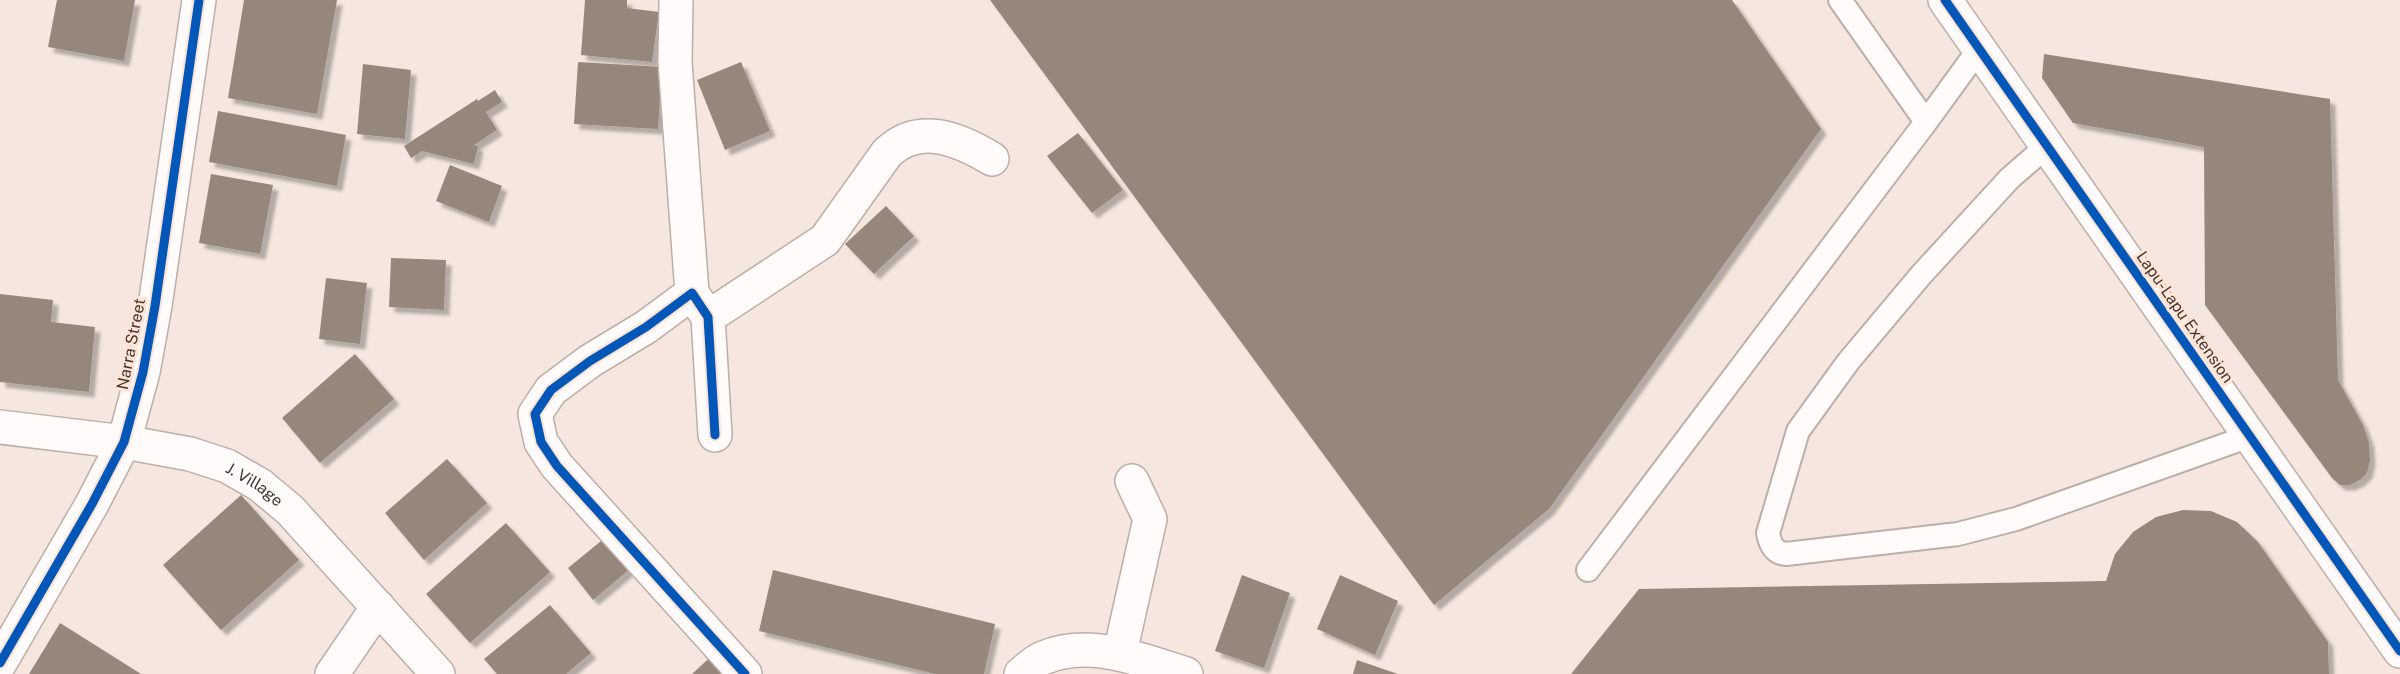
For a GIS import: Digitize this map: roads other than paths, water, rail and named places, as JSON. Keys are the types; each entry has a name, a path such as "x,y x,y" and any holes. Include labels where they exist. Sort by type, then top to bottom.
{"street":[{"name":"Narra Street","path":"0,663 92,504 124,442 143,372 155,306 199,0"},
{"path":"676,0 675,62 715,435"},
{"name":"Lapu-Lapu Extension","path":"1945,0 2400,651"},
{"path":"745,674 557,466 541,442 535,414 551,390 590,361 646,327 700,305 825,240 887,153 897,144 934,135 970,145 992,159"},
{"name":"J. Village","path":"0,427 124,442 200,457 227,466 260,485 290,510 438,674"},
{"path":"1120,653 1150,519 1132,481"},
{"path":"332,674 378,607"},
{"path":"1021,674 1041,658 1073,649 1120,653 1186,674"}],"lane":[{"path":"1840,0 1926,122"},
{"path":"1588,570 1979,49"},
{"path":"2047,146 2010,178 1921,275 1848,362 1798,430 1768,533 1774,548 1779,554 1786,554 1958,534 2016,519 2250,436"}]}
